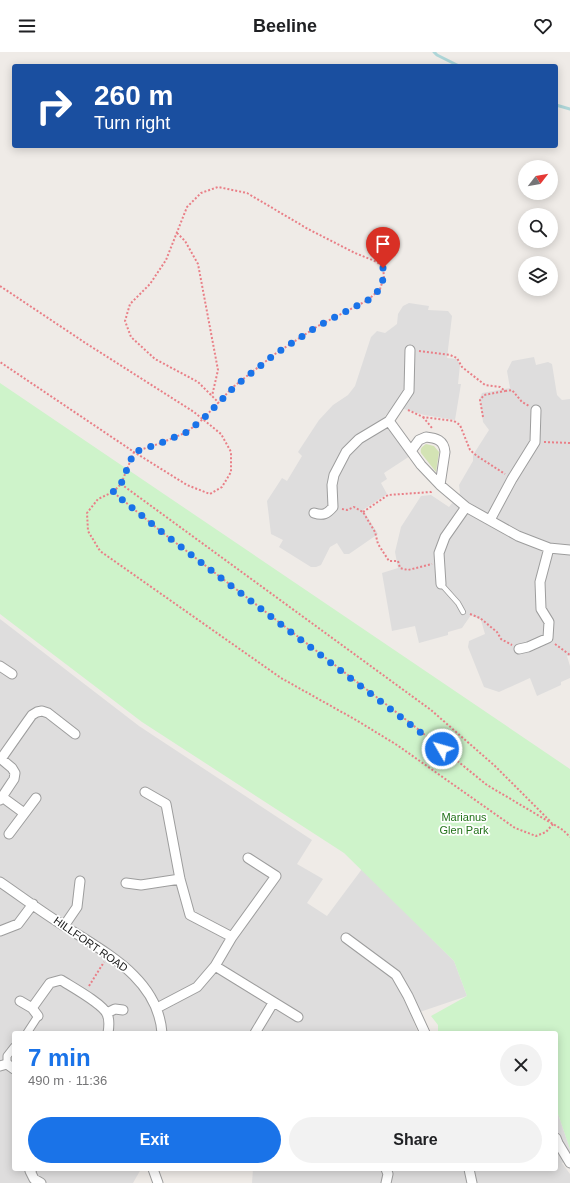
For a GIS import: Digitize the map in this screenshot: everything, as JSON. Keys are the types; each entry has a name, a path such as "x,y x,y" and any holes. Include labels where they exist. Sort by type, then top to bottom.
{"street":[{"path":"314,513 324,514 329,512 333,507 332,485 334,474 346,452 359,439 389,421 409,391 410,350"},
{"path":"490,520 512,479 535,442 536,410"},
{"path":"389,421 421,465 440,485 466,507 518,536 549,548 570,550"},
{"path":"411,451 419,440 426,437 439,440 442,443 445,452 440,485"},
{"path":"441,584 439,553 445,537 466,507"},
{"path":"519,649 528,647 548,638 549,622 541,609 540,582 549,548"},
{"path":"0,666 12,674"},
{"path":"24,813 1,798 14,779 15,773 12,768 0,758 32,715 37,712 42,711 48,713 76,734"},
{"path":"145,792 166,804 180,879 190,914 232,937"},
{"path":"9,834 36,798"},
{"path":"156,1008 197,986 215,966 232,937 276,876 248,858"},
{"path":"126,883 141,885 180,879"},
{"path":"64,926 77,907 80,881"},
{"name":"HILLFORT ROAD","path":"0,882 109,955 131,972 146,989 156,1008 162,1024 162,1031"},
{"path":"0,931 18,924 33,904"},
{"path":"346,938 396,975 408,996 424,1031"},
{"path":"215,966 298,1017"},
{"path":"32,1008 50,983 61,980 84,994 107,1013 109,1022 108,1031"},
{"path":"20,1001 32,1008 38,1016 28,1031"},
{"path":"256,1031 273,1003"},
{"path":"107,1013 115,1009 123,1010"},
{"path":"7,1066 7,1056 12,1050"},
{"path":"558,1143 570,1163"},
{"path":"30,1171 34,1178 41,1183"},
{"path":"154,1171 158,1183"},
{"path":"386,1183 388,1174 387,1171"},
{"path":"469,1171 472,1183"}],"lane":[{"path":"441,584 458,603 463,612"}],"path":[{"path":"219,403 198,382 155,359 131,337 125,321 130,304 150,284 166,260 187,208 201,193 218,187 247,193 308,229 355,253 377,262 383,268 384,276 380,289 368,300 318,326 275,354 234,387 219,403 203,419 187,432 134,452 121,484 113,492 98,499 87,513 88,531 100,551 281,678 397,745 515,828 536,836 546,832 553,824"},
{"path":"176,233 185,241 198,264 218,370 212,396"},
{"path":"0,286 203,419 221,434 231,452 232,472 222,487 210,494 187,485 134,452 0,362"},
{"path":"410,350 450,355 457,358 462,367 485,384 500,387 505,391"},
{"path":"482,417 480,400 484,395 512,390 522,402 536,410"},
{"path":"400,406 423,417 454,421 460,426 470,450 512,479"},
{"path":"535,442 570,443"},
{"path":"121,484 431,710 495,766 553,824"},
{"path":"363,512 388,496 431,492 440,485"},
{"path":"113,492 163,533 409,722 487,785 563,830 570,837"},
{"path":"333,507 347,510 354,507 363,512 376,532 378,544 389,561 398,561 400,568 408,570 439,562"},
{"path":"463,612 480,618 497,632 501,639 519,649"},
{"path":"548,638 570,655"},
{"path":"84,994 109,955"}],"shaded area":[{"path":"409,303 429,306 428,310 448,311 452,316 447,358 457,359 460,365 458,384 461,384 455,420 424,415 394,406 385,416 410,456 384,473 387,479 381,483 387,494 363,510 378,534 349,554 344,554 337,543 330,547 321,565 311,567 279,547 283,540 271,534 267,501 282,478 287,481 302,456 298,452 319,420 333,405 348,395 355,386 371,337 377,331 385,333 397,324 398,314 403,306"},
{"path":"534,357 536,365 548,362 552,364 557,395 562,400 570,399 570,656 567,656 570,666 570,678 561,682 561,685 537,696 530,678 499,692 484,687 468,647 469,641 485,634 481,620 471,615 462,628 448,632 448,635 419,643 415,626 392,631 382,573 398,568 395,552 401,527 421,496 431,495 449,507 460,493 459,485 473,461 473,455 489,430 483,422 480,398 482,393 510,388 507,371 512,361"},
{"path":"0,619 139,726 312,840 297,864 323,879 307,903 327,916 362,869 454,961 467,996 411,1015 417,1031 12,1031 12,1171 140,1171 133,1183 0,1183"},
{"path":"558,1114 570,1149 570,1158 562,1163 570,1174 570,1183 252,1183 253,1171 558,1171"}],"green space":[{"name":"Marianus Glen Park","path":"0,383 570,769 570,1149 558,1114 558,1031 438,1031 438,1025 431,1016 467,996 454,961 344,853 142,722 0,614"},
{"path":"426,444 434,446 439,452 436,472 421,453 422,448"}],"waterway":[{"path":"434,52 455,64"},
{"path":"558,106 570,109"}],"route":[{"path":"383,268 384,276 380,289 368,300 318,326 275,354 234,387 203,419 187,432 134,452 121,484 113,492 163,533 442,749"}]}
